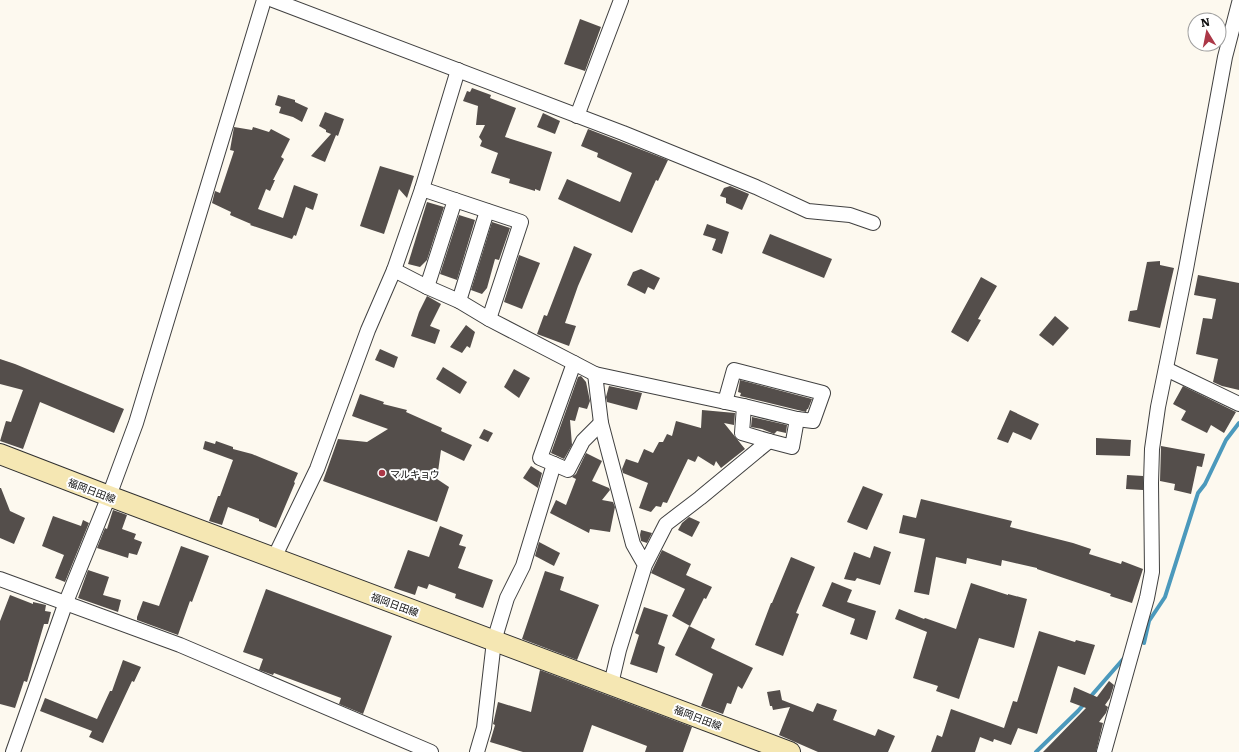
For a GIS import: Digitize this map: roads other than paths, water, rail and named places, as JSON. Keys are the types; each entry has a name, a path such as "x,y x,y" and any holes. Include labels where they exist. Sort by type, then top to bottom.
{"main road":[{"name":"福岡日田線","path":"0,454 790,752"}],"street":[{"path":"13,752 66,602 109,496 136,422 264,0"},
{"path":"273,0 693,161 808,211 850,215 873,223"},
{"path":"577,116 621,0"},
{"path":"1104,752 1147,598 1152,572 1152,449 1225,57 1239,3"},
{"path":"274,558 316,469 368,330 394,270 422,189 458,70"},
{"path":"422,189 521,222 489,319"},
{"path":"427,287 455,200"},
{"path":"459,301 487,211"},
{"path":"394,270 459,301 489,319 595,374 797,419 813,421 823,393 734,370 725,402"},
{"path":"574,363 540,458 568,470 583,441 601,424"},
{"path":"1166,369 1239,404"},
{"path":"595,374 601,424 633,544 645,566"},
{"path":"744,406 742,433 792,447 797,419"},
{"path":"611,684 619,650 645,566 666,524 769,441"},
{"path":"477,752 484,728 494,641 507,598 523,566 554,464"},
{"path":"0,579 180,645 431,752"}],"waterway":[{"path":"1144,643 1149,621 1165,597 1198,493 1205,484 1226,440 1239,423"},
{"path":"1036,752 1078,711 1125,657"}],"place":[{"name":"マルキョウ","path":"382,473"}]}
